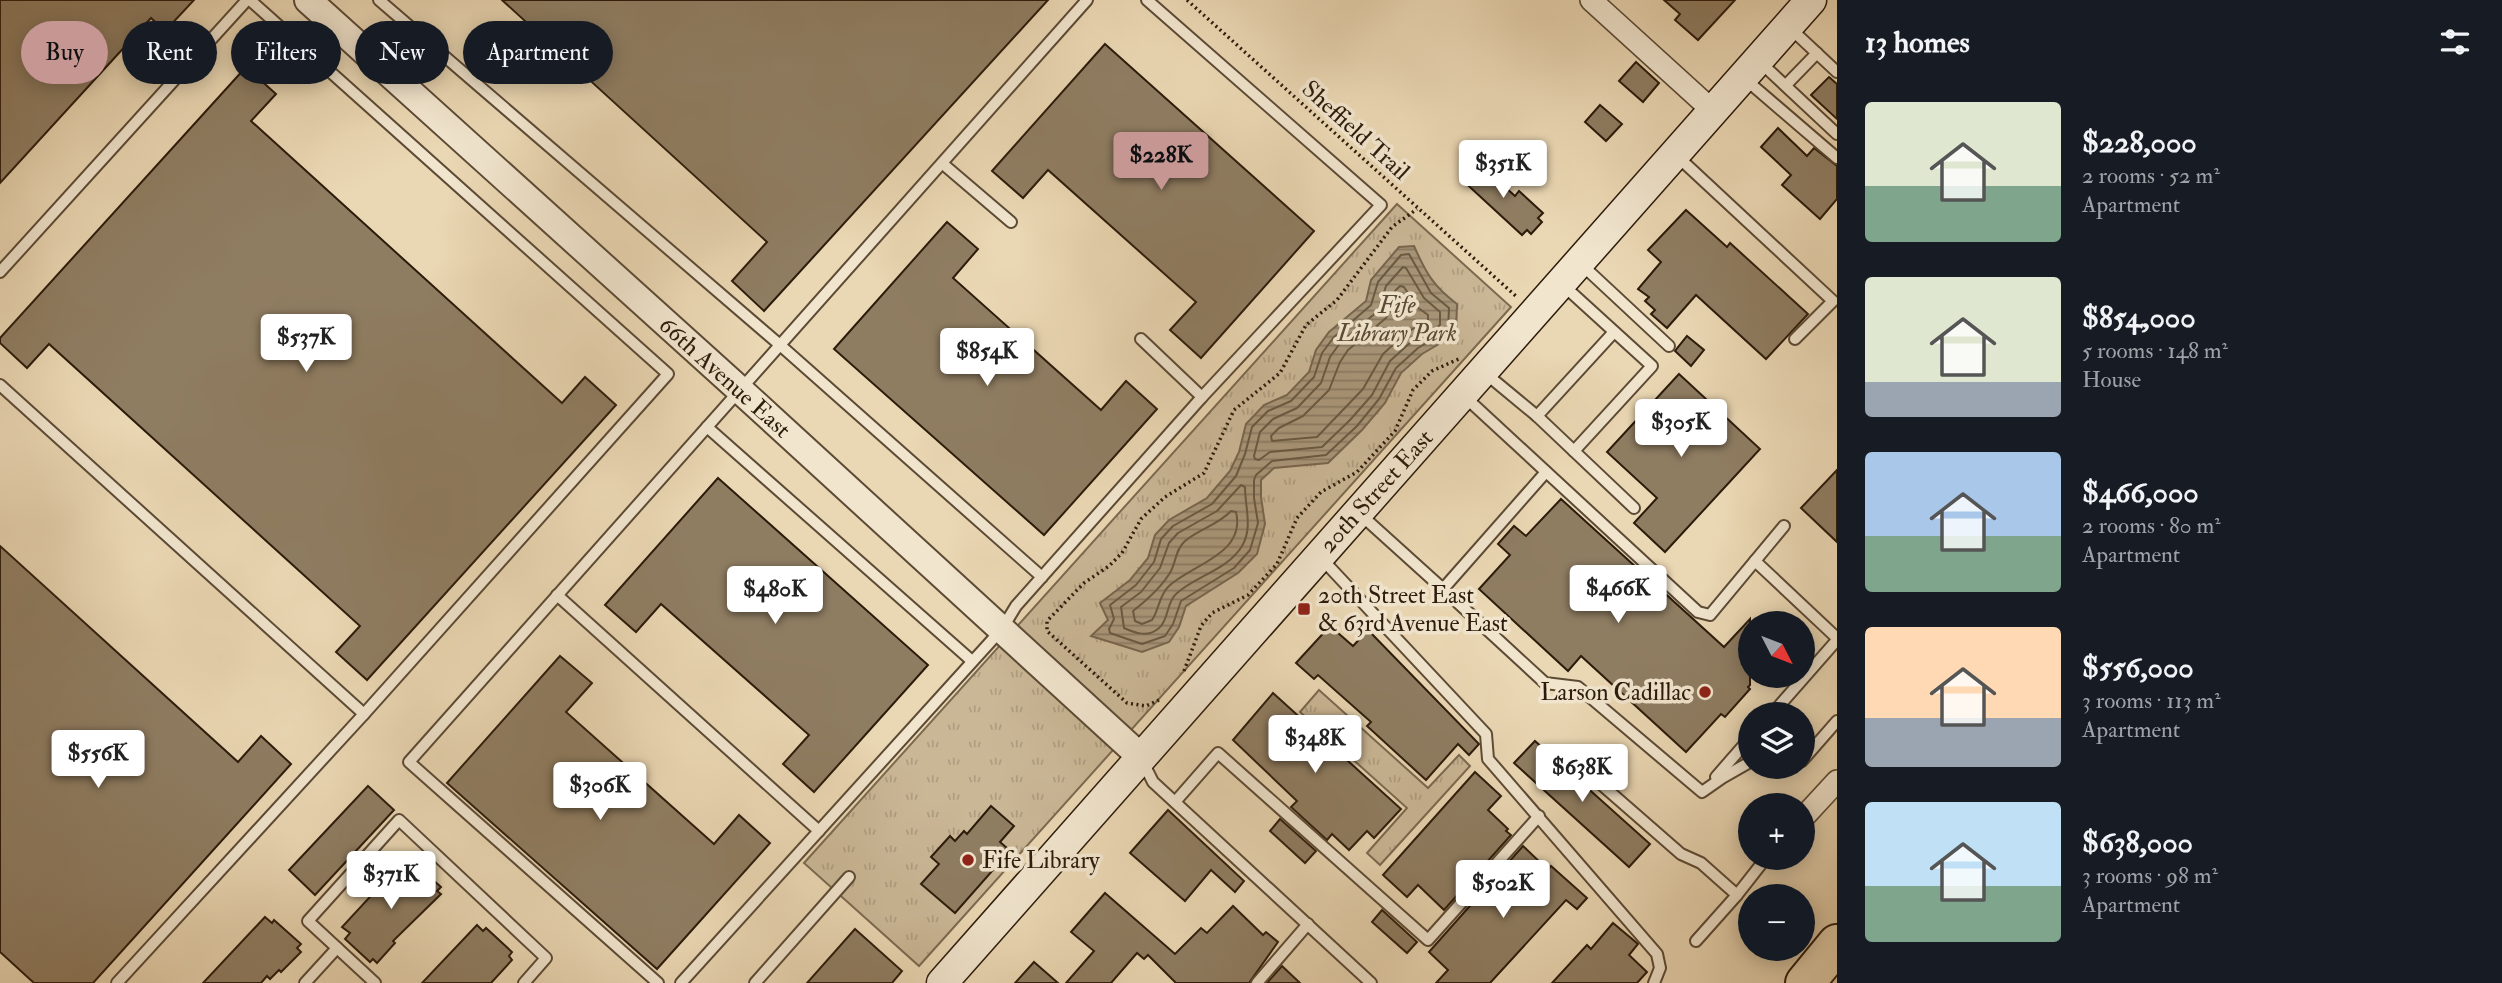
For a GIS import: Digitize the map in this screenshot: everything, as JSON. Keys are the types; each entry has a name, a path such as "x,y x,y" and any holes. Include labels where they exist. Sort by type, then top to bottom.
{"highway":[{"path":"1805,983 1837,944"}],"main road":[{"name":"20th Street East","path":"948,981 1141,757 1462,394 1472,365 1534,314 1811,0"}],"street":[{"name":"66th Avenue East","path":"308,0 1141,757"},
{"path":"1591,0 1713,111"},
{"path":"1815,805 1837,781"}],"lane":[{"path":"0,272 249,0 668,374 364,714 117,983"},
{"path":"379,0 780,345 1042,577"},
{"path":"658,983 409,762 1087,0"},
{"path":"681,983 1002,629 1016,606 1202,397 1381,205 1147,0"},
{"path":"1788,26 1837,72"},
{"path":"1786,85 1817,53"},
{"path":"1751,69 1786,85 1837,134"},
{"path":"1751,69 1837,158"},
{"path":"1675,154 1835,303 1795,340"},
{"path":"943,164 1011,222"},
{"path":"1570,273 1614,332 1652,366 1574,451"},
{"path":"1570,273 1669,346"},
{"path":"1537,416 1614,332"},
{"path":"1141,339 1202,397"},
{"path":"1472,365 1537,416 1634,508"},
{"path":"0,386 364,714"},
{"path":"1462,394 1698,612 1710,615 1784,526"},
{"path":"707,427 972,661"},
{"path":"1443,589 1546,472"},
{"path":"1358,512 1545,683 1578,687 1702,792"},
{"path":"1319,556 1486,734 1488,759 1657,954 1660,968 1654,983"},
{"path":"1755,561 1837,639 1782,702"},
{"path":"557,595 819,831"},
{"path":"1815,746 1837,721"},
{"path":"1702,792 1738,752"},
{"path":"1175,802 1219,753 1428,940 1539,816"},
{"path":"1141,757 1153,782 1371,983"},
{"path":"1579,765 1681,854 1701,863 1737,895"},
{"path":"1702,792 1738,769"},
{"path":"375,983 309,921 399,820 545,958 524,983"},
{"path":"1696,941 1757,870"},
{"path":"755,983 849,877"},
{"path":"1257,983 1307,924"},
{"path":"305,983 337,948"}],"path":[{"name":"Sheffield Trail","path":"1186,0 1534,314"},
{"path":"1162,698 1146,706 1127,703 1047,631 1047,621 1084,583 1109,566 1122,553 1141,519 1165,497 1203,473 1234,410 1280,373 1306,325 1337,300 1391,227 1417,209"},
{"path":"1178,679 1185,669 1201,626 1212,613 1248,595 1277,564 1297,518 1321,492 1357,472 1395,431 1413,390 1432,371 1472,365"}],"green space":[{"name":"Fife Library Park","path":"1397,204 1511,307 919,966 804,863"},
{"path":"1319,690 1428,788 1459,755 1470,766 1380,865 1367,853 1407,808 1300,712"}],"water":[{"path":"1414,246 1431,278 1457,304 1456,334 1422,354 1401,373 1385,403 1328,463 1274,468 1261,480 1265,524 1257,554 1238,573 1186,606 1179,627 1169,642 1142,652 1091,636 1108,620 1100,603 1130,580 1148,558 1155,535 1169,520 1207,498 1230,471 1239,452 1246,424 1264,405 1287,395 1309,372 1316,350 1329,332 1366,301 1371,280 1399,247"}],"building":[{"path":"0,0 194,0 174,21 154,21 151,18 148,21 122,21 122,50 108,65 108,21 21,21 21,84 91,84 0,183"},
{"path":"502,0 1048,0 764,311 732,281 767,242 594,84 613,84 613,21 525,21"},
{"path":"1664,0 1735,0 1698,40 1675,20 1680,14"},
{"path":"1105,44 1314,231 1201,358 1170,330 1196,302 1048,170 1023,198 992,171"},
{"path":"1636,62 1659,83 1643,102 1619,81"},
{"path":"1829,77 1837,84 1837,119 1811,95"},
{"path":"231,84 265,84 276,94 251,121 562,403 585,377 616,405 367,680 336,652 360,626 49,344 27,368 0,343 0,338"},
{"path":"1600,105 1622,124 1606,141 1585,122"},
{"path":"1778,128 1807,156 1814,148 1837,166 1837,199 1820,219 1782,185 1791,175 1761,147"},
{"path":"1476,161 1515,196 1519,191 1543,213 1538,218 1542,222 1531,234 1527,230 1522,235 1460,178"},
{"path":"1686,210 1727,247 1730,243 1808,314 1766,359 1696,295 1667,328 1651,314 1655,310 1645,301 1649,297 1638,289 1661,262 1648,250"},
{"path":"947,222 978,249 953,278 1101,410 1126,381 1157,409 1044,535 834,349"},
{"path":"1687,336 1704,350 1691,366 1675,351"},
{"path":"1679,374 1760,449 1665,552 1634,523 1657,498 1607,452"},
{"path":"1837,470 1837,542 1801,508"},
{"path":"718,478 928,665 814,792 783,764 809,735 661,604 636,632 605,605"},
{"path":"1561,499 1724,647 1738,632 1738,688 1750,689 1725,717 1721,714 1686,752 1581,656 1568,671 1479,589 1510,555 1498,544 1514,526 1526,536"},
{"path":"0,546 238,762 261,736 291,764 93,983 34,983 0,952"},
{"path":"1330,626 1353,646 1368,630 1479,744 1469,755 1458,744 1426,780 1367,726 1371,722 1318,675 1314,679 1296,663"},
{"path":"560,656 592,683 566,712 714,844 739,815 770,843 657,969 447,783"},
{"path":"1273,693 1401,809 1374,838 1367,831 1349,850 1332,834 1327,840 1291,807 1297,801 1233,740"},
{"path":"1535,741 1650,844 1629,867 1514,763"},
{"path":"1475,772 1501,796 1488,810 1511,835 1444,910 1418,885 1407,897 1383,875"},
{"path":"368,786 394,810 315,895 289,870"},
{"path":"991,806 1014,826 1000,842 1007,848 997,858 1001,861 955,913 921,884 939,864 931,857 950,836 955,841 964,831 967,834"},
{"path":"1168,810 1244,881 1235,892 1211,870 1185,901 1130,853"},
{"path":"1280,819 1316,851 1305,863 1270,831"},
{"path":"1523,846 1548,870 1551,866 1587,898 1577,909 1566,900 1490,983 1436,983 1448,970 1429,952"},
{"path":"405,859 411,865 414,863 441,887 437,891 441,894 393,941 395,943 377,963 373,959 370,962 345,939 350,933 342,927"},
{"path":"1105,893 1175,954 1201,928 1207,933 1233,906 1263,935 1266,932 1278,942 1249,983 1176,983 1148,955 1144,959 1137,953 1111,983 1066,983 1094,951 1071,932"},
{"path":"1382,910 1417,942 1407,953 1372,922"},
{"path":"265,917 272,923 274,920 301,944 297,948 301,952 281,972 279,970 270,979 267,976 261,983 203,983"},
{"path":"1613,923 1638,944 1629,955 1647,972 1637,983 1552,983 1587,945 1591,949"},
{"path":"477,925 483,931 486,928 512,952 509,956 512,960 491,983 422,983"},
{"path":"855,929 902,971 892,983 807,983"},
{"path":"1034,962 1058,983 1015,983"},
{"path":"1282,966 1300,983 1267,983"}],"place":[{"name":"20th Street East & 63rd Avenue East","path":"1304,609"},
{"name":"Larson Cadillac","path":"1705,692"},
{"name":"Fife Library","path":"968,860"}]}
